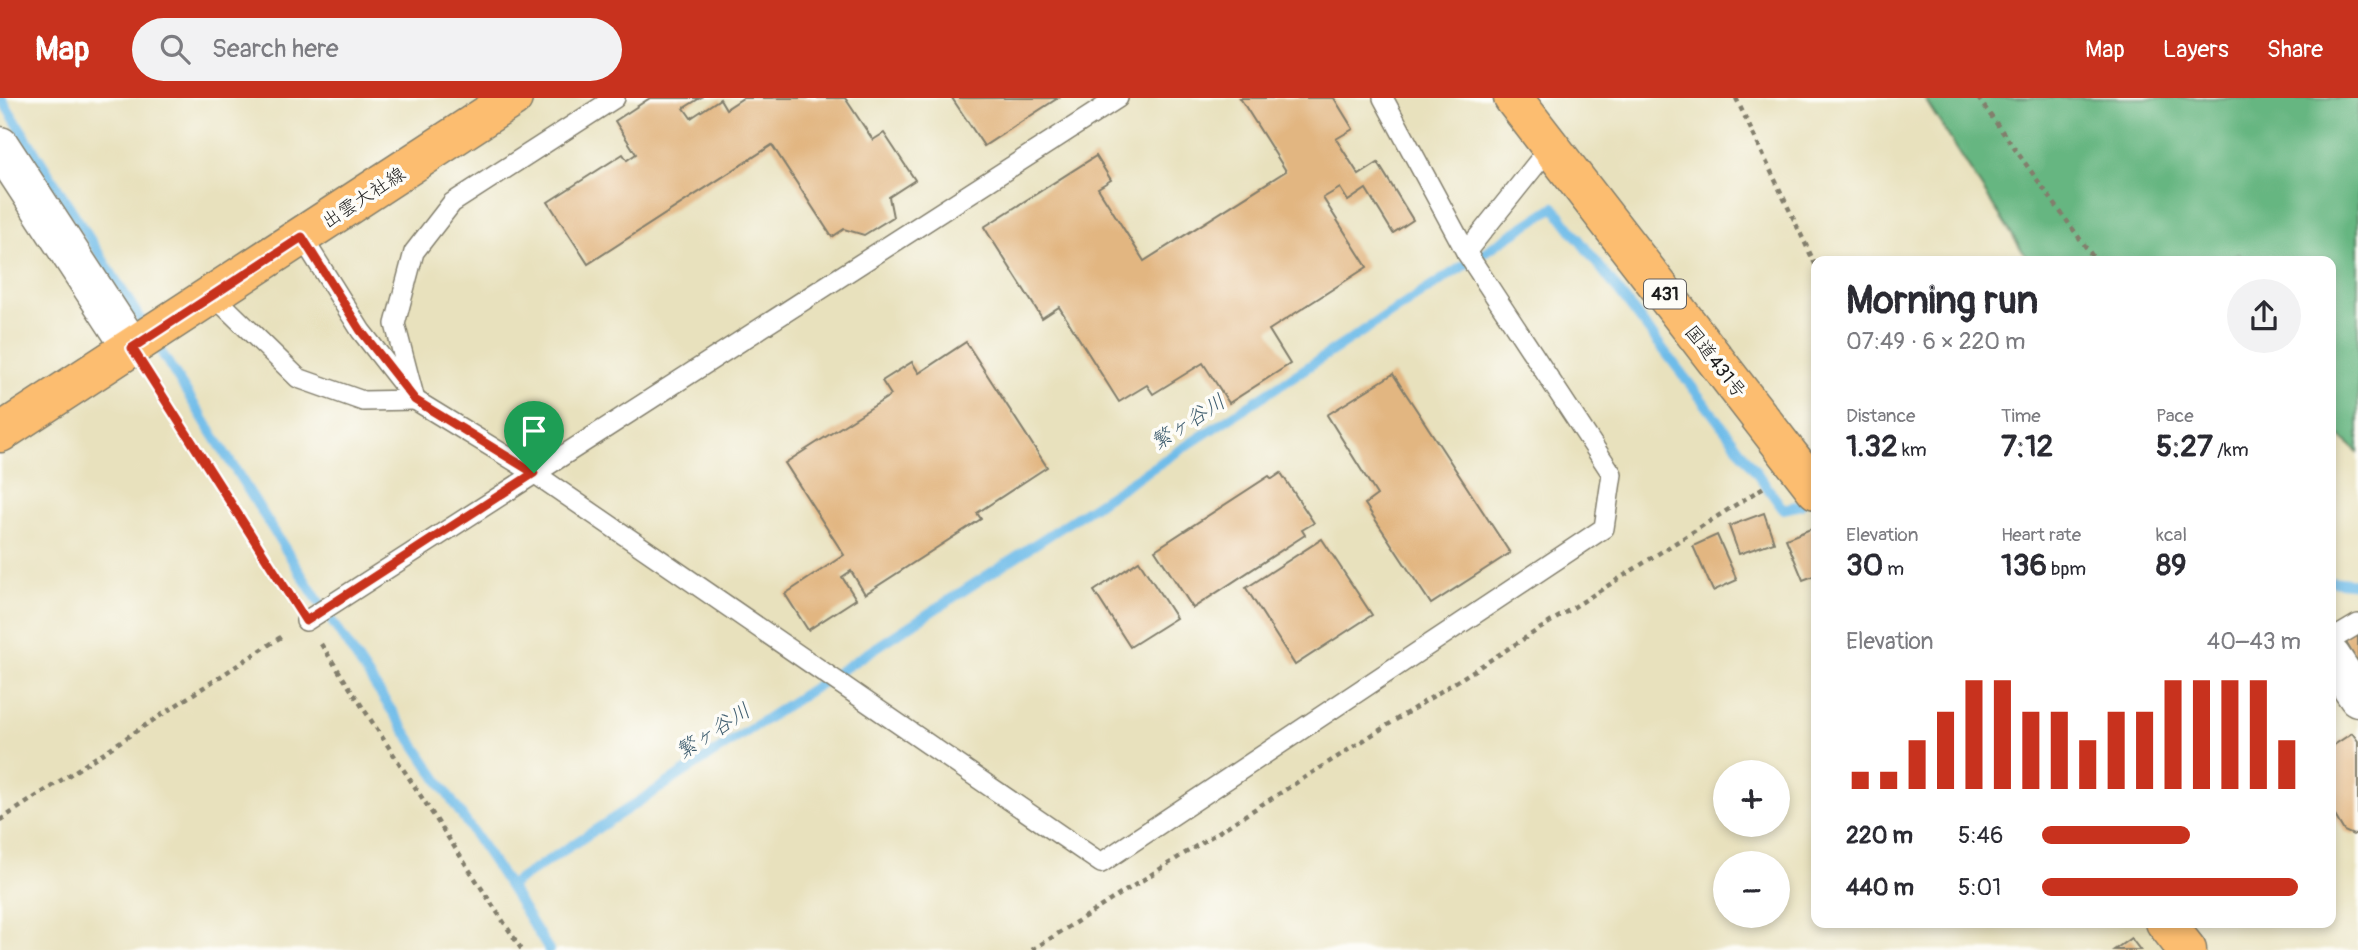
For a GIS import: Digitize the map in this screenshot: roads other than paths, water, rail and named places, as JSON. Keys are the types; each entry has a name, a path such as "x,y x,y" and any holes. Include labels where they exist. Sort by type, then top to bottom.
{"main road":[{"name":"出雲大社線","path":"0,433 513,98"},
{"name":"国道431号","path":"1513,98 1811,482"},
{"path":"2170,928 2187,950"}],"street":[{"path":"0,146 132,348"},
{"path":"2336,664 2358,697"}],"lane":[{"path":"415,400 395,324 414,252 452,203 615,98"},
{"path":"312,617 1118,98"},
{"path":"302,237 361,331 415,400 534,473 1101,863 1604,528 1612,474 1466,252 1383,98"},
{"path":"1466,252 1550,147"},
{"path":"214,295 298,378 363,401 415,400"},
{"path":"2336,637 2358,624"}],"waterway":[{"path":"1,98 313,593 549,950"},
{"name":"繁ヶ谷川","path":"509,886 1554,207 1783,509 1801,505"},
{"name":"繁ヶ谷川","path":"2336,582 2358,584"}]}
